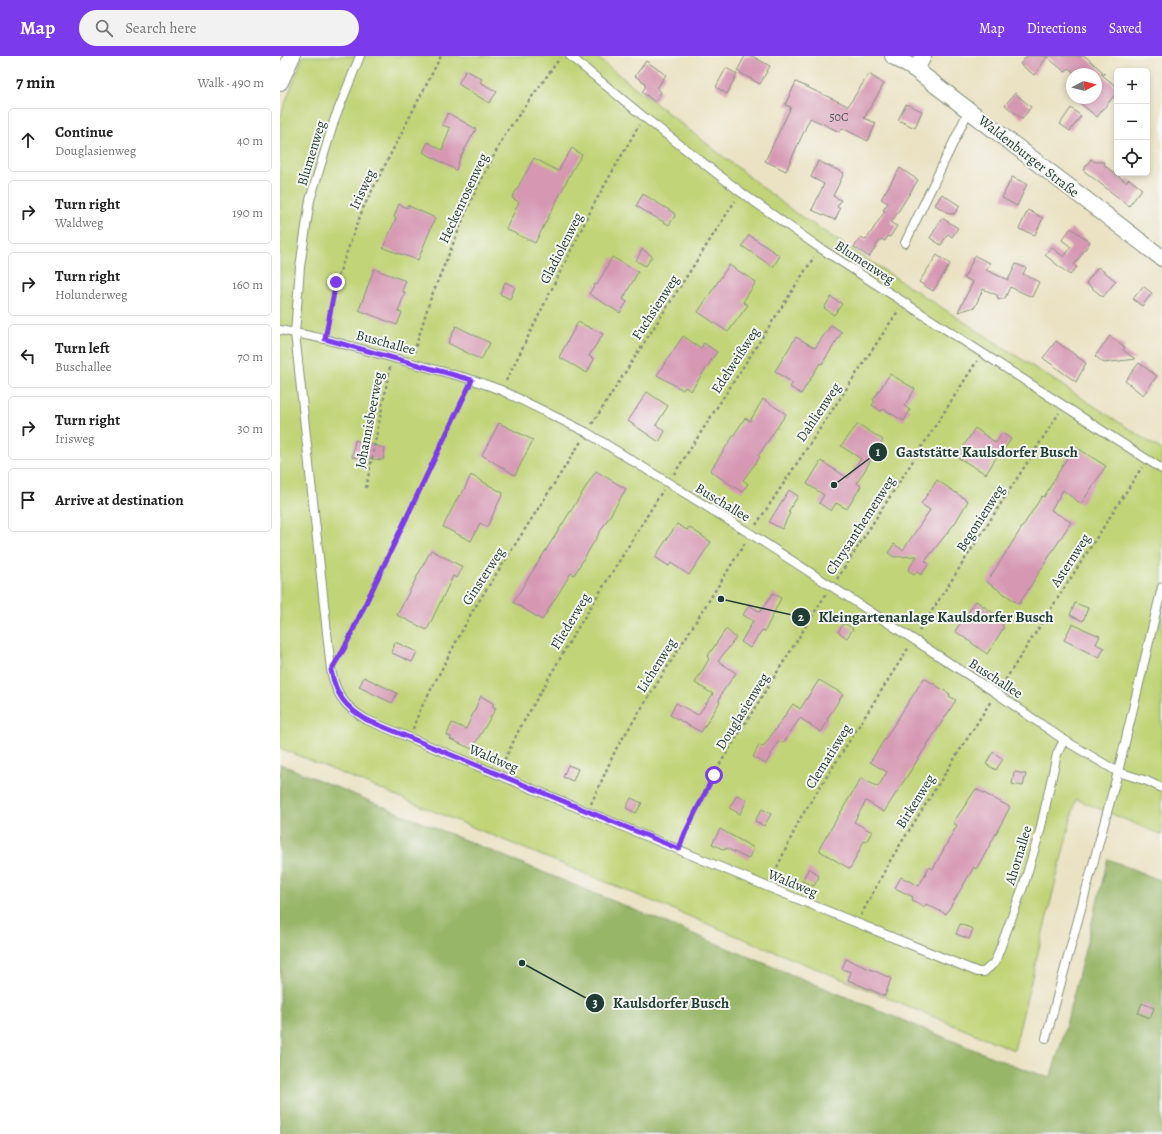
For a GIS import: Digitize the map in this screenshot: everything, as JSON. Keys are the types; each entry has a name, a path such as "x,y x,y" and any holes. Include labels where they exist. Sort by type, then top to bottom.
{"street":[{"path":"280,82 292,56"},
{"name":"Waldenburger Straße","path":"893,56 920,63 970,110 1162,258"}],"lane":[{"name":"Blumenweg","path":"296,333 300,267 310,200 335,118 360,56"},
{"name":"Blumenweg","path":"570,56 644,117 742,193 820,248 983,352 1063,406 1149,459 1162,469"},
{"path":"905,243 970,110"},
{"name":"Buschallee","path":"280,330 325,339 472,380 501,390 586,432 667,484 751,534 831,588 996,693 1064,740 1118,772 1147,781 1162,788"},
{"name":"Waldweg","path":"296,333 331,670 335,687 353,711 367,720 410,736 768,887 978,972 984,972"},
{"path":"1046,1038 1118,772 1162,587"},
{"name":"Ahornallee","path":"984,972 995,962 1022,887 1040,831 1057,754 1064,740"}],"path":[{"name":"Irisweg","path":"325,339 336,282 363,208 441,56"},
{"name":"Heckenrosenweg","path":"411,362 430,300 471,200 505,134 561,56"},
{"name":"Gladiolenweg","path":"501,390 594,204 644,117"},
{"name":"Fuchsienweg","path":"586,432 742,193"},
{"name":"Edelweißweg","path":"667,484 820,248"},
{"name":"Dahlienweg","path":"751,534 904,302"},
{"name":"Chrysanthemenweg","path":"831,588 983,352"},
{"name":"Johannisbeerweg","path":"366,488 392,357"},
{"path":"331,670 344,649 472,380"},
{"name":"Begonienweg","path":"914,640 1063,406"},
{"name":"Ginsterweg","path":"410,736 419,712 472,612 586,432"},
{"name":"Asternweg","path":"996,693 1149,459"},
{"name":"Fliederweg","path":"498,774 520,728 574,634 667,484"},
{"name":"Lichenweg","path":"588,812 616,749 751,534"},
{"name":"Douglasienweg","path":"679,849 685,833 714,775 831,588"},
{"name":"Clematisweg","path":"768,887 801,817 914,640"},
{"name":"Birkenweg","path":"858,924 891,859 996,693"}],"green space":[{"path":"303,56 595,56 794,212 1162,450 1162,835 1076,799 1014,1050 280,748 280,117"},
{"path":"280,764 1002,1061 1050,1078 1061,1044 1108,859 1162,881 1162,1134 280,1134"}],"building":[{"path":"745,56 752,56 770,66 760,84 737,71"},
{"path":"1027,56 1085,56 1098,68 1066,68 1065,72 1047,57 1034,75 1020,64"},
{"path":"646,61 666,75 657,88 661,92 655,102 642,92 646,86 644,85 645,83 635,76"},
{"path":"726,68 737,74 727,94 716,87"},
{"path":"466,70 482,79 480,82 497,92 489,103 458,84"},
{"path":"869,74 884,84 864,118 876,123 868,141 842,128 840,132 810,118 786,171 765,161 791,107 785,105 796,82 848,106"},
{"path":"1102,75 1114,85 1114,96 1097,117 1081,104 1102,104"},
{"path":"1015,93 1031,107 1022,119 1005,105"},
{"path":"906,104 922,111 915,128 898,120"},
{"path":"1071,108 1081,116 1070,131 1060,124"},
{"path":"448,113 476,129 460,158 456,170 423,152 428,142 442,150 450,128 442,125"},
{"path":"572,148 582,155 574,167 535,243 506,229 519,202 512,198 534,158 558,171"},
{"path":"1091,159 1095,162 1104,162 1105,166 1114,173 1114,176 1118,176 1126,182 1129,179 1142,189 1129,206 1083,170"},
{"path":"818,161 844,173 833,196 841,200 837,207 840,209 835,220 812,210 824,184 811,177"},
{"path":"900,168 918,180 891,223 897,226 890,237 888,236 885,241 881,239 869,257 854,247 861,237 866,240 885,211 883,210 888,203 881,199"},
{"path":"1012,177 1027,184 1017,206 1002,198"},
{"path":"643,194 674,213 675,216 669,225 636,206"},
{"path":"942,194 960,206 954,214 950,214 935,205"},
{"path":"399,204 407,208 407,205 435,218 418,260 383,248 396,218 394,217"},
{"path":"1028,210 1043,218 1035,235 1019,229"},
{"path":"942,218 958,228 952,237 948,234 941,245 930,238"},
{"path":"1071,228 1090,242 1074,265 1077,267 1070,275 1045,255 1051,247 1064,257 1071,247 1062,240"},
{"path":"749,235 780,256 773,267 742,246"},
{"path":"642,249 652,256 646,266 636,261"},
{"path":"937,255 950,264 933,291 919,282"},
{"path":"975,256 990,263 986,270 1008,280 1016,264 1026,268 1023,274 1039,282 1032,297 1010,287 1005,298 998,300 997,295 983,289 975,307 958,312 973,282 964,278"},
{"path":"612,257 638,272 623,299 627,302 620,313 589,294 595,284 597,285"},
{"path":"729,265 756,282 743,302 748,305 728,332 698,312"},
{"path":"1098,267 1116,281 1103,297 1086,283"},
{"path":"374,269 406,281 402,291 405,292 398,312 402,313 397,325 359,310"},
{"path":"505,282 515,287 510,299 500,294"},
{"path":"1143,286 1152,293 1142,306 1133,299"},
{"path":"831,297 842,304 834,315 824,308"},
{"path":"578,322 603,334 589,356 594,359 587,373 559,357"},
{"path":"831,325 842,332 822,364 820,363 801,394 790,387 793,383 775,371 796,337 815,348"},
{"path":"456,326 490,343 481,360 448,343"},
{"path":"683,336 701,348 704,343 717,352 691,391 685,387 683,390 657,375"},
{"path":"1110,336 1125,347 1123,350 1135,359 1104,363 1095,356"},
{"path":"1056,341 1086,363 1076,382 1043,358"},
{"path":"1139,363 1157,376 1143,395 1125,381"},
{"path":"890,374 915,389 904,406 910,410 904,421 883,409 881,411 872,405 875,402 873,400"},
{"path":"647,392 668,406 656,425 665,431 659,442 628,421"},
{"path":"763,399 786,414 758,456 760,457 743,480 748,484 742,492 710,471 745,418 750,421"},
{"path":"499,423 533,440 515,475 482,455"},
{"path":"858,424 883,440 857,483 861,486 847,509 836,503 831,511 819,503 824,495 807,484 821,461 848,478 861,459 841,446"},
{"path":"975,428 996,443 1002,433 1011,439 1001,454 999,453 986,474 957,457"},
{"path":"355,440 385,448 383,460 352,457"},
{"path":"1074,446 1106,466 1081,504 1063,490 1051,510 1071,522 1019,604 987,582 1042,496 1044,497"},
{"path":"596,471 626,489 574,575 571,573 542,620 513,602"},
{"path":"471,475 503,493 487,527 480,523 471,541 443,527"},
{"path":"937,480 968,501 955,523 925,561 929,564 921,575 917,572 914,575 908,570 917,556 894,557 888,553 894,544 903,550 930,510 921,504"},
{"path":"789,490 798,496 788,512 790,513 782,529 769,522"},
{"path":"677,524 687,530 689,527 711,542 689,575 671,563 669,566 655,557"},
{"path":"431,550 463,567 457,578 453,576 427,630 397,615"},
{"path":"773,593 781,598 765,631 762,630 750,648 741,642 753,621 743,615 749,605 760,612"},
{"path":"976,601 1005,621 1002,626 1004,627 987,654 955,631"},
{"path":"1075,603 1088,608 1083,621 1070,615"},
{"path":"844,623 853,629 847,638 838,632"},
{"path":"1072,624 1100,636 1096,644 1104,648 1099,658 1064,640"},
{"path":"726,629 736,638 718,661 736,673 721,694 720,702 701,732 670,715 676,703 698,715 713,694 695,683 709,659 707,657"},
{"path":"395,642 417,652 412,662 392,653"},
{"path":"364,677 397,693 392,703 359,687"},
{"path":"924,678 950,694 949,696 956,700 884,812 866,801 854,822 872,832 866,842 864,841 850,869 820,851 820,847 861,778 878,787 887,772 870,762"},
{"path":"819,680 843,694 827,719 828,721 821,732 800,718 783,743 779,740 766,764 753,757 759,745 763,747 793,704 800,709"},
{"path":"481,696 494,704 492,706 496,708 472,749 450,739 451,737 447,735 452,723 466,729"},
{"path":"993,752 1003,759 996,770 986,764"},
{"path":"568,765 578,769 573,781 563,777"},
{"path":"1014,772 1026,774 1023,786 1012,784"},
{"path":"976,789 1010,807 985,854 976,869 974,867 946,914 926,904 925,907 912,900 913,897 895,888 901,877 919,886 929,867 933,869 957,825 953,823"},
{"path":"737,795 747,800 740,814 729,808"},
{"path":"631,798 642,803 636,813 626,808"},
{"path":"762,809 771,814 764,826 755,821"},
{"path":"720,829 754,848 748,859 726,848 725,850 712,844"},
{"path":"809,868 819,877 814,886 802,881"},
{"path":"960,924 973,929 969,939 956,934"},
{"path":"846,959 891,978 885,996 848,980 851,972 842,969"},
{"path":"1142,1003 1154,1008 1150,1018 1138,1013"}],"place":[{"name":"Gaststätte Kaulsdorfer Busch","path":"834,485"},
{"name":"Kleingartenanlage Kaulsdorfer Busch","path":"721,599"},
{"name":"Kaulsdorfer Busch","path":"522,963"}],"route":[{"path":"336,282 325,339 472,380 466,396 344,649 331,670 335,687 345,703 353,711 367,720 410,736 679,849 685,833 714,775"}]}
